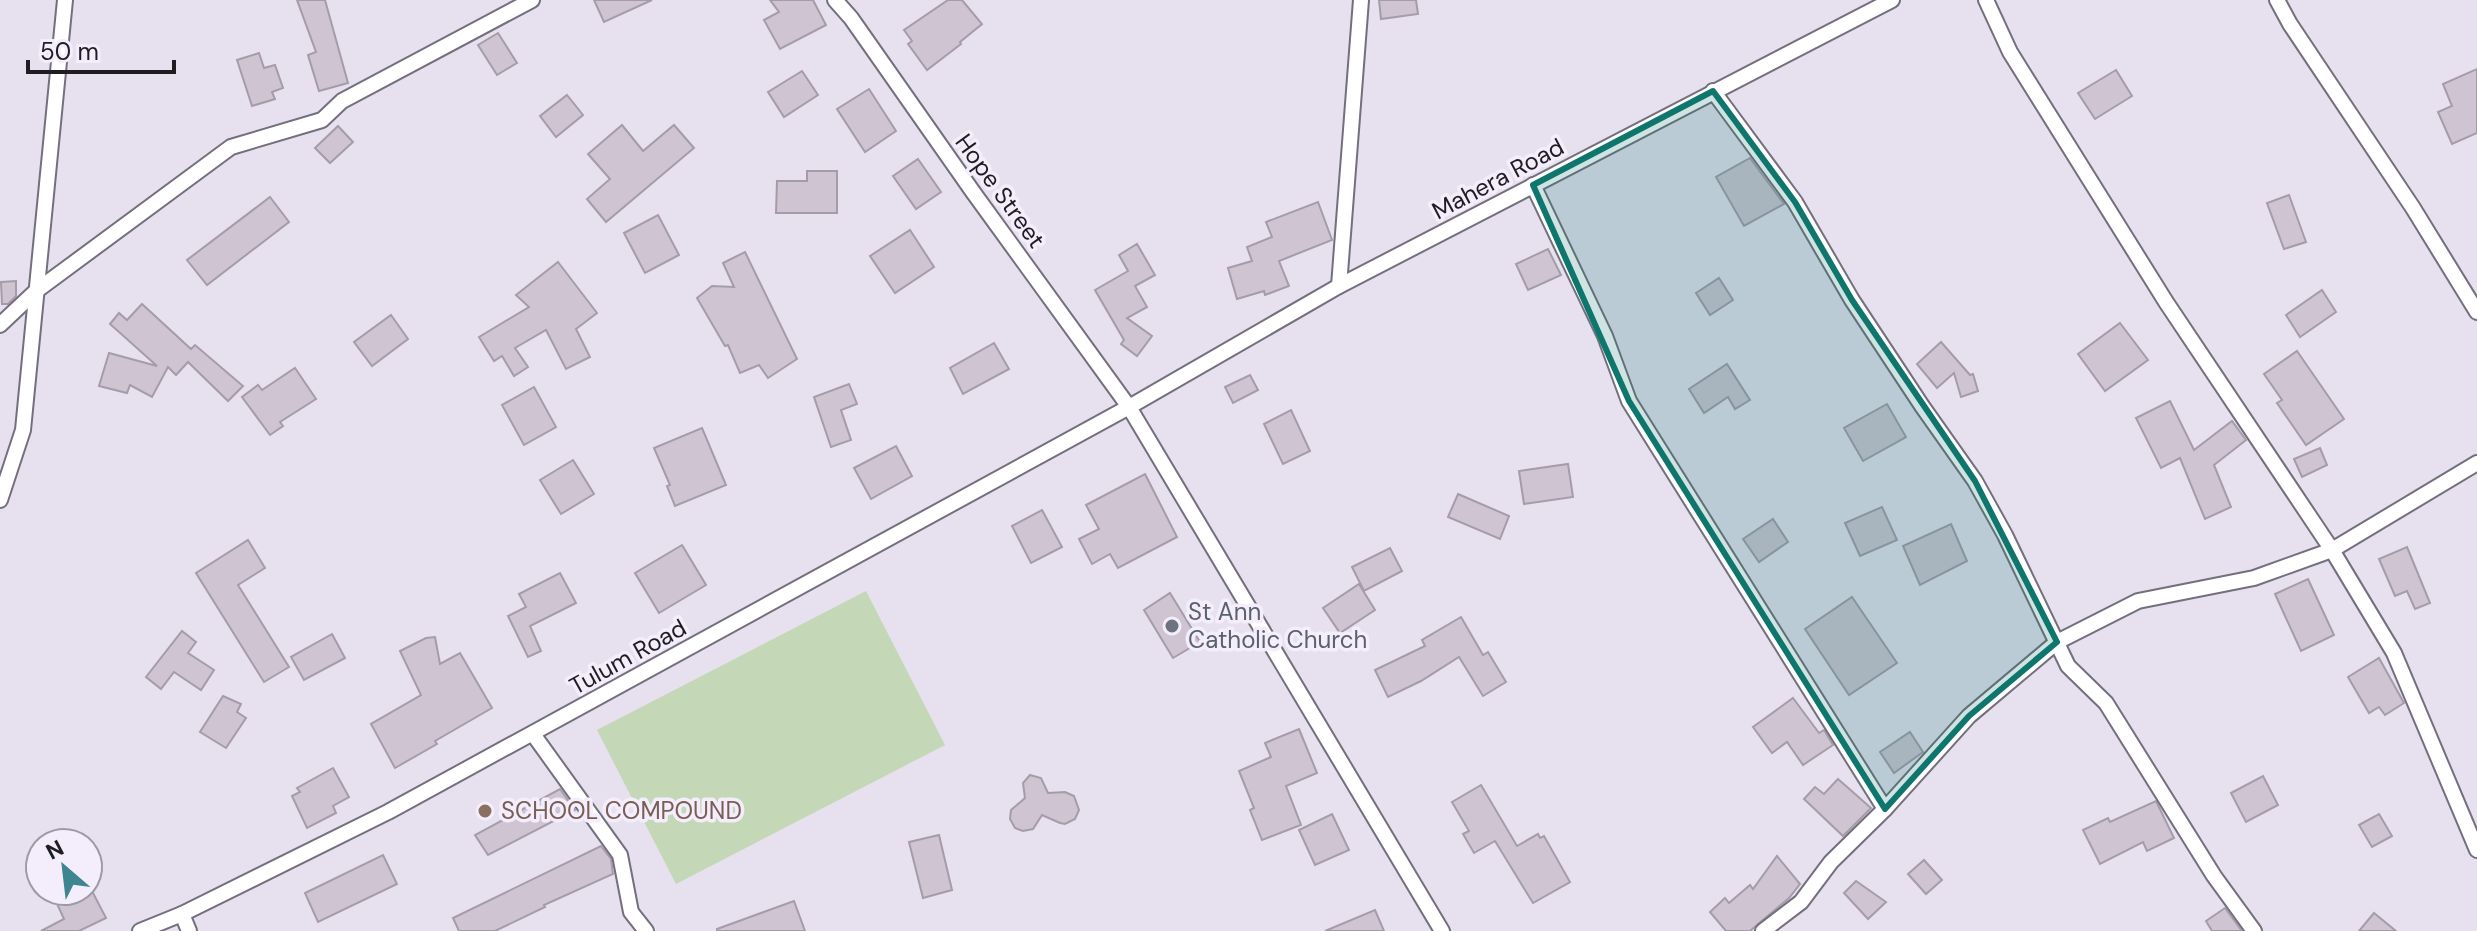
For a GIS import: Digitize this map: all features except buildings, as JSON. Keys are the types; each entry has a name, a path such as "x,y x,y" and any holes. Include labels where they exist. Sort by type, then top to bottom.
{"street":[{"path":"0,500 23,430 65,0"},
{"path":"0,325 36,291 231,147 322,120 342,101 532,0"},
{"name":"Hope Street","path":"835,0 851,18 1129,407 1442,931"},
{"path":"1339,286 1361,0"},
{"name":"Mahera Road","path":"1129,407 1339,286 1892,0"},
{"path":"1986,0 2010,52 2166,302 2332,550 2394,653 2477,850"},
{"path":"2277,0 2477,312"},
{"path":"1713,91 1795,202 1852,300 1975,481 2005,535 2068,666 2096,691 2119,720 2214,876 2254,931"},
{"path":"1533,185 1605,336 1629,401 1885,809"},
{"name":"Tulum Road","path":"140,931 182,914 388,812 1129,407"},
{"path":"1763,931 1801,902 1831,862 1885,809 1969,716 2057,642 2138,601 2254,578 2332,550 2477,463"},
{"path":"533,734 620,855 631,912 646,931"},
{"path":"182,914 189,931"}],"highlighted area":[{"path":"1713,91 1795,202 1852,300 1975,481 2057,642 1969,716 1885,809 1629,401 1533,185"}],"green space":[{"path":"866,591 945,745 676,884 597,730"}],"place":[{"name":"St Ann Catholic Church","path":"1172,626"},
{"name":"SCHOOL COMPOUND","path":"485,811"}]}
